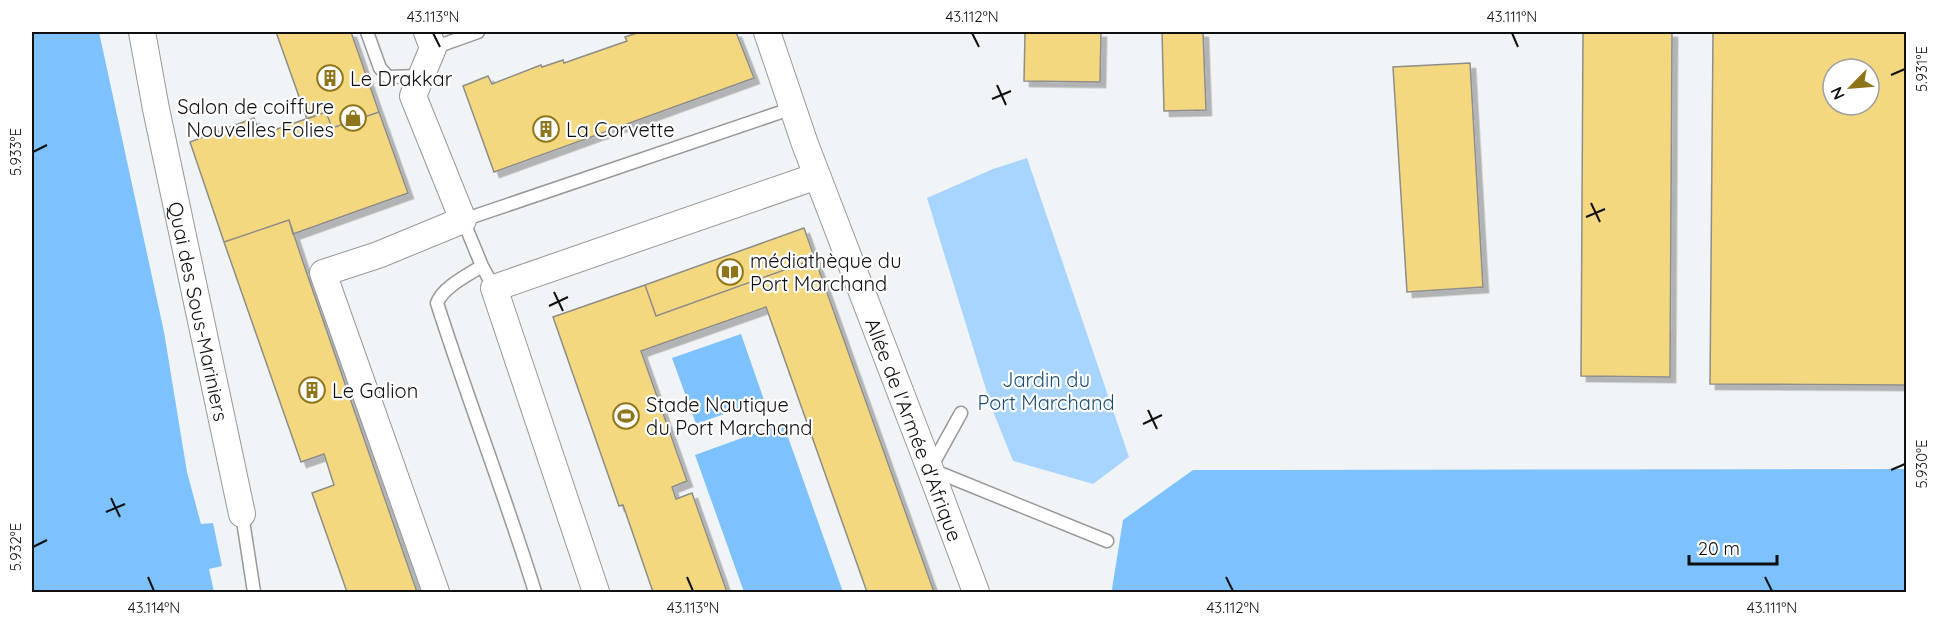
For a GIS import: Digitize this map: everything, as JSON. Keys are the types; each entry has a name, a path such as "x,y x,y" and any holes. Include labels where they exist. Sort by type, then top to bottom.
{"street":[{"name":"Quai des Sous-Mariniers","path":"142,32 156,109 242,514"},
{"name":"Allée de l'Armée d'Afrique","path":"767,32 817,176 976,592"},
{"path":"430,40 421,76 413,96 464,220 378,255 323,273 436,592"},
{"path":"596,592 488,277 817,176"}],"lane":[{"path":"367,32 380,68 388,77 421,76"},
{"path":"430,40 478,32"},
{"path":"535,592 437,303 439,297 450,287 488,277 464,220 793,108"},
{"path":"961,413 930,469 1107,541"},
{"name":"Quai des Sous-Mariniers","path":"242,514 254,592"}],"green space":[{"name":"Jardin du Port Marchand","path":"1027,158 1129,457 1093,484 1013,461 992,409 927,198 993,169"}],"shaded area":[{"path":"32,32 99,32 164,332 187,472 201,524 213,523 222,566 209,569 214,592 32,592"},
{"path":"741,334 764,400 696,424 672,358"},
{"path":"783,423 843,592 744,592 695,455"},
{"path":"1906,469 1906,592 1114,592 1112,589 1123,520 1193,470"}],"building":[{"name":"Le Drakkar","path":"276,32 351,32 379,112 332,128 326,112 307,119"},
{"name":"La Corvette","path":"640,32 736,32 754,78 494,172 463,86 488,76 492,84 541,65 542,67 563,60 564,63 627,41 625,37"},
{"path":"1025,32 1101,32 1100,82 1024,81"},
{"path":"1162,32 1203,32 1206,110 1164,111"},
{"path":"1583,32 1672,32 1670,377 1581,376"},
{"path":"1713,32 1906,32 1906,385 1710,384"},
{"path":"1470,63 1483,287 1407,292 1393,67"},
{"path":"326,112 332,128 379,112 408,193 293,234 289,220 224,242 190,142 254,118 260,135"},
{"name":"Le Galion","path":"289,220 417,592 347,592 312,493 334,485 324,454 301,462 224,242"},
{"name":"médiathèque du Port Marchand","path":"804,228 815,259 656,316 645,285"},
{"name":"Stade Nautique du Port Marchand","path":"815,259 934,592 867,592 766,307 641,351 687,481 672,487 676,499 692,493 727,592 653,592 623,505 619,506 553,317 645,285 656,316"}],"place":[{"name":"Le Drakkar","path":"330,78"},
{"name":"Salon de coiffure Nouvelles Folies","path":"353,118"},
{"name":"La Corvette","path":"546,129"},
{"name":"médiathèque du Port Marchand","path":"730,272"},
{"name":"Le Galion","path":"312,390"},
{"name":"Stade Nautique du Port Marchand","path":"626,416"}]}
